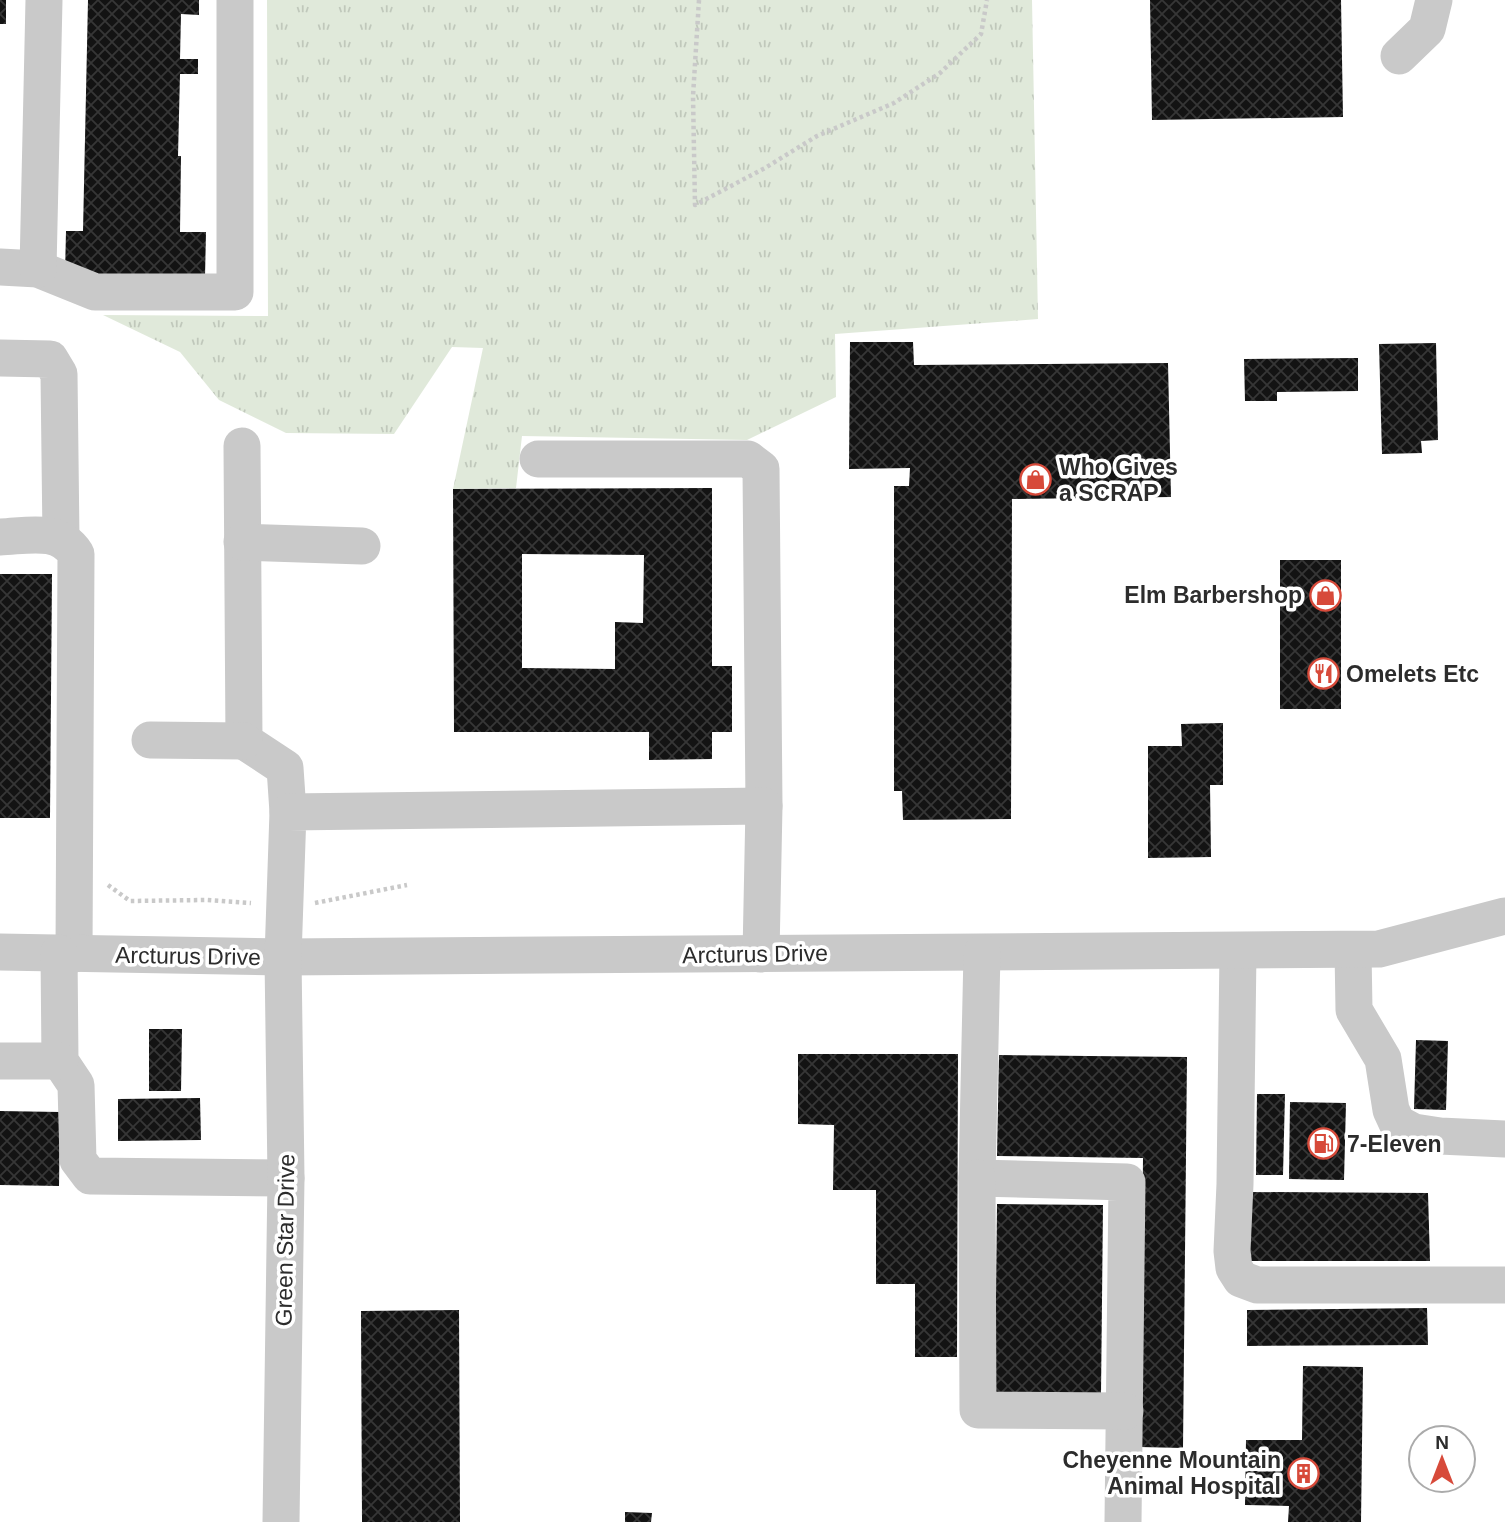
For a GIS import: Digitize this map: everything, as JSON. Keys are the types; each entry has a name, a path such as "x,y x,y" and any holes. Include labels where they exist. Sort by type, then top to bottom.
{"street":[{"path":"38,269 44,0"},
{"path":"0,267 38,269 95,292 235,292 235,0"},
{"path":"1399,56 1427,29 1434,0"},
{"path":"0,358 50,359 59,374 61,539"},
{"path":"150,740 244,741 242,446"},
{"path":"538,459 748,459 761,469 764,806 761,954"},
{"path":"0,537 49,535 68,542 76,554 75,872 60,1061 76,1085 78,1160 90,1176 286,1178"},
{"path":"242,542 362,546"},
{"name":"Green Star Drive","path":"244,741 285,768 288,812 283,957 286,1178 281,1522"},
{"path":"288,812 764,806"},
{"name":"Arcturus Drive","path":"0,952 283,957 1353,950 1378,949 1505,916"},
{"path":"1353,950 1354,1010 1383,1059 1391,1110 1397,1123 1415,1132 1440,1136 1505,1139"},
{"path":"1238,951 1232,1251 1234,1268 1241,1279 1257,1285 1505,1285"},
{"path":"982,953 977,1178 978,1410 1125,1411"},
{"path":"0,1061 60,1061"},
{"path":"977,1178 1127,1182 1124,1522"}],"path":[{"path":"699,0 694,96 695,205 755,174 817,136 894,103 940,74 981,34 987,0"},
{"path":"75,872 106,884 130,901 206,900 284,908 407,885"}],"green space":[{"path":"267,0 1032,0 1038,319 835,334 836,397 747,440 522,436 516,488 453,489 483,348 452,347 394,434 286,433 219,400 180,352 103,315 268,316"}],"building":[{"path":"0,0 6,0 6,24 0,24"},
{"path":"88,0 199,0 199,15 181,14 180,59 198,59 198,74 180,74 178,156 181,156 180,232 206,232 205,277 65,274 66,231 83,231"},
{"path":"1150,0 1341,0 1343,117 1152,120"},
{"path":"850,342 913,342 914,365 1168,363 1171,497 1012,499 1011,819 903,820 902,791 894,791 894,486 909,486 910,468 849,469"},
{"path":"1436,343 1438,440 1421,441 1422,453 1382,454 1379,344"},
{"path":"1358,358 1358,391 1277,392 1277,401 1245,401 1244,359"},
{"path":"712,488 712,666 732,666 732,732 712,732 712,759 649,760 649,732 454,732 453,489","holes":["522,554 644,555 643,623 615,622 615,669 522,668"]},
{"path":"1280,560 1341,560 1341,709 1280,709"},
{"path":"0,574 52,574 50,818 0,818"},
{"path":"1223,723 1223,785 1210,785 1211,857 1148,858 1148,746 1182,746 1181,724"},
{"path":"149,1029 182,1029 181,1091 149,1091"},
{"path":"1416,1040 1448,1041 1446,1110 1414,1109"},
{"path":"798,1054 958,1054 957,1357 915,1357 915,1284 876,1284 876,1190 833,1190 834,1125 798,1124"},
{"path":"999,1055 1187,1057 1183,1448 1140,1447 1143,1158 997,1156"},
{"path":"1257,1094 1285,1094 1283,1175 1256,1175"},
{"path":"200,1098 201,1140 118,1141 118,1099"},
{"path":"1290,1102 1346,1103 1344,1180 1289,1179"},
{"path":"0,1111 60,1112 59,1186 0,1185"},
{"path":"1249,1192 1428,1193 1430,1261 1248,1261"},
{"path":"997,1204 1103,1205 1101,1394 995,1393"},
{"path":"1427,1308 1428,1345 1247,1346 1247,1310"},
{"path":"459,1310 460,1522 362,1522 361,1311"},
{"name":"Cheyenne Mountain Animal Hospital","path":"1303,1366 1363,1367 1361,1522 1288,1522 1289,1506 1245,1505 1246,1440 1302,1440"},
{"path":"625,1512 652,1513 651,1522 625,1522"}],"place":[{"name":"Who Gives a SCRAP","path":"1036,480"},
{"name":"Elm Barbershop","path":"1325,595"},
{"name":"Omelets Etc","path":"1323,674"},
{"name":"7-Eleven","path":"1324,1144"},
{"name":"Cheyenne Mountain Animal Hospital","path":"1304,1473"}]}
